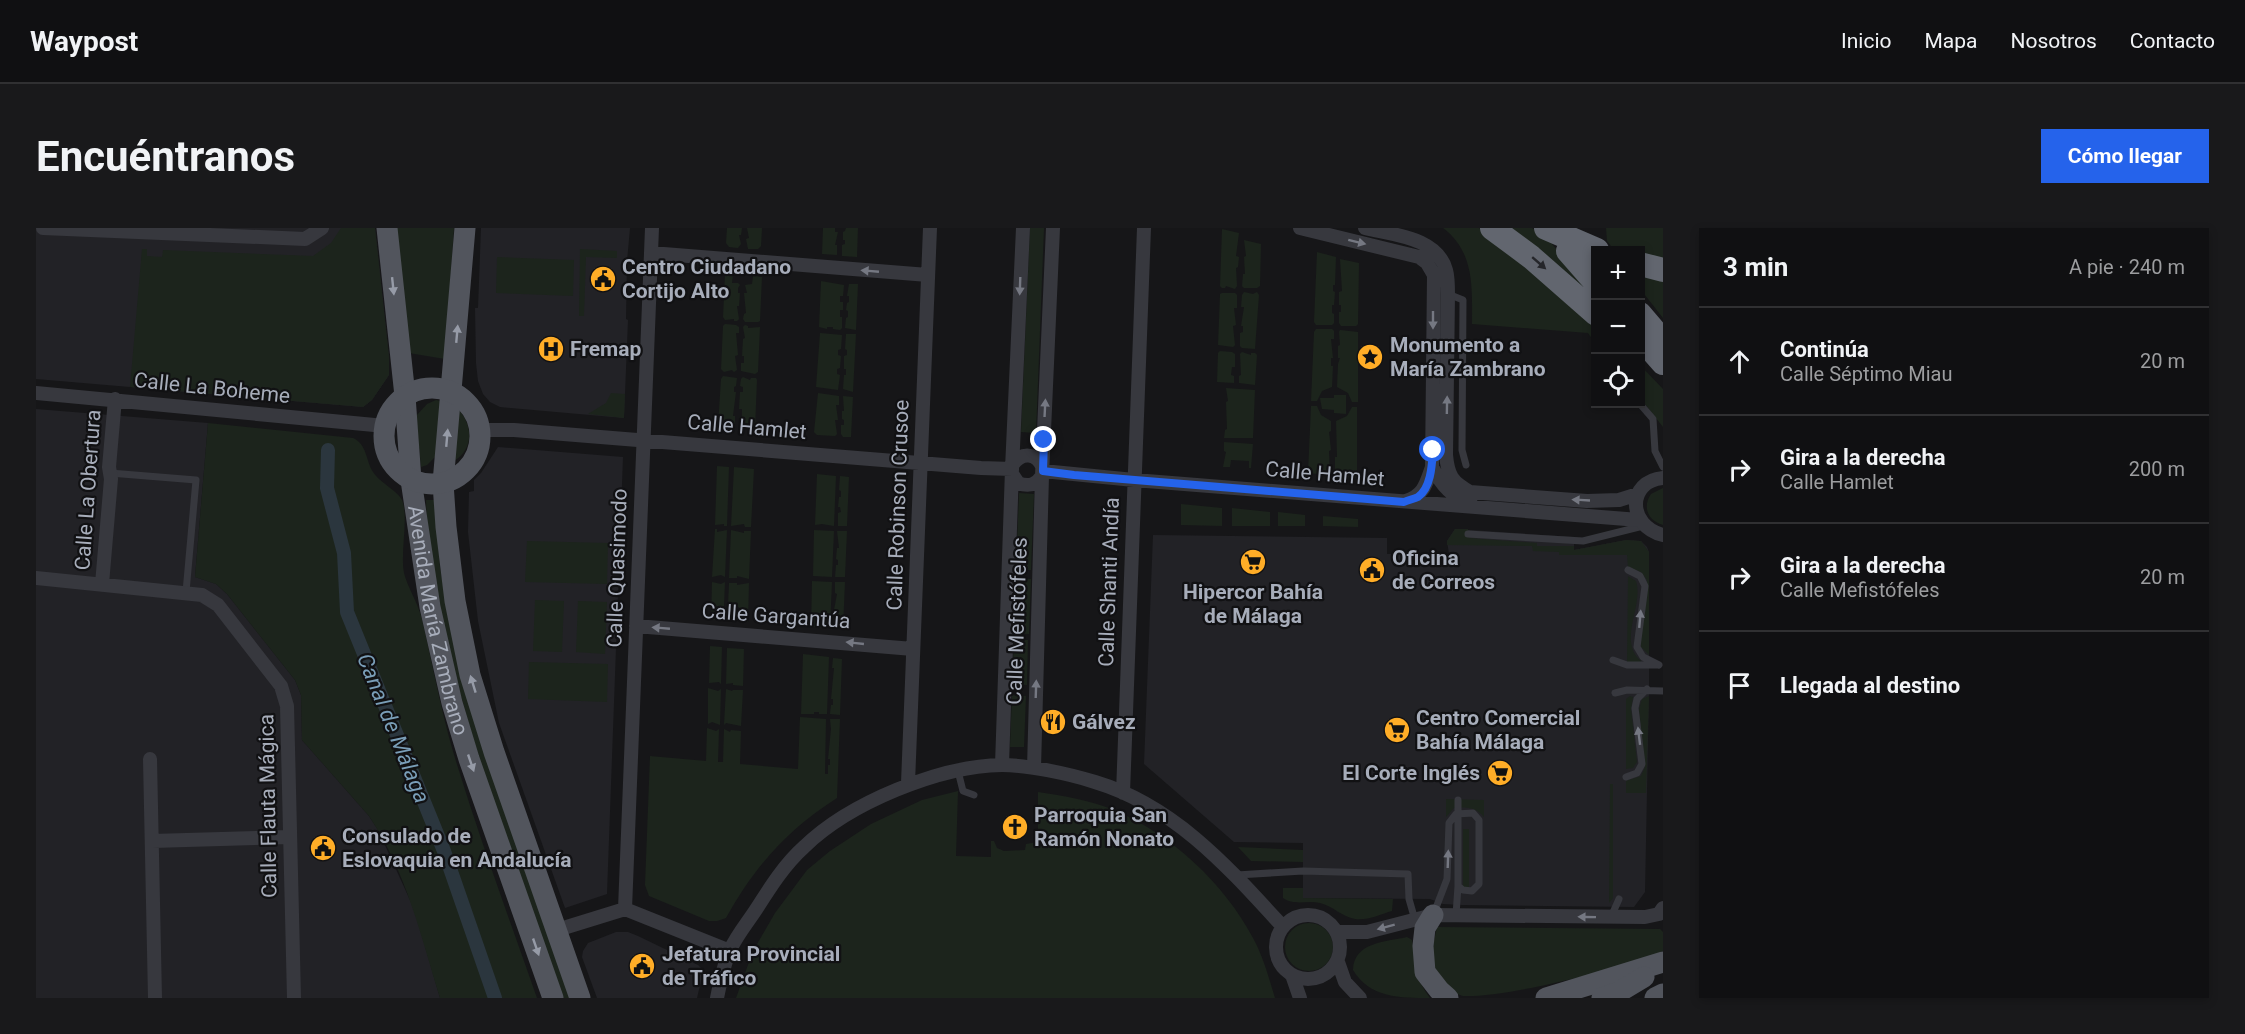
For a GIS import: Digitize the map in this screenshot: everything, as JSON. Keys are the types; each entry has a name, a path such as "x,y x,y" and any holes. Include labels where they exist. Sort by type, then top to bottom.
{"highway":[{"path":"1492,228 1531,257 1591,310"},
{"path":"1546,228 1591,238"},
{"path":"1568,250 1591,277"},
{"path":"1645,265 1663,270"},
{"path":"1645,319 1663,342"},
{"path":"1645,342 1663,363"},
{"path":"1645,359 1663,377"}],"main road":[{"name":"Avenida María Zambrano","path":"387,228 405,396 411,480 430,607 452,703 469,759 554,998"},
{"name":"Avenida María Zambrano","path":"465,228 443,483 455,601 470,675 494,752 579,998"},
{"path":"427,388 450,392 464,401 474,414 480,430 475,458 456,478 443,483 427,484 411,480 400,473 389,458 383,439 385,426 392,409 405,396 427,388"},
{"path":"1424,917 1425,972 1448,998"},
{"path":"1546,998 1663,964"},
{"path":"1602,998 1619,992 1663,964"},
{"path":"1655,998 1663,994"}],"street":[{"path":"43,228 305,239 322,228"},
{"name":"Calle Quasimodo","path":"625,909 652,228"},
{"name":"Calle Robinson Crusoe","path":"908,783 930,228"},
{"name":"Calle Mefistófeles","path":"1002,765 1023,228"},
{"name":"Calle Mefistófeles","path":"1034,768 1042,471 1053,228"},
{"name":"Calle Shanti Andía","path":"1124,793 1144,228"},
{"path":"1300,228 1419,257 1427,263 1434,275 1432,467 1425,489 1418,497 1404,502"},
{"path":"1365,228 1426,244 1441,257 1447,271 1449,294 1446,455 1454,483 1470,492 1587,501 1619,500 1638,494 1650,482 1663,478"},
{"path":"651,253 928,275"},
{"name":"Calle La Boheme","path":"36,393 385,426"},
{"name":"Calle La Obertura","path":"102,585 115,399"},
{"name":"Calle Hamlet","path":"480,430 514,430 1012,469"},
{"path":"1029,455 1035,457 1042,471 1035,484 1029,486 1018,483 1012,469 1022,456 1029,455"},
{"path":"1432,467 1441,484 1453,496 1482,509"},
{"name":"Calle Hamlet","path":"1042,471 1482,509 1587,515 1641,523 1652,532 1663,535"},
{"path":"1638,494 1636,505 1641,523"},
{"name":"Calle Flauta Mágica","path":"36,578 202,595 218,605 281,686 287,706 294,998"},
{"name":"Calle Gargantúa","path":"636,626 914,650"},
{"path":"150,759 155,998"},
{"path":"717,998 730,951 774,881 803,847 824,829 908,783 958,771 1002,765 1034,768 1095,782 1124,793 1182,826 1237,875 1283,927"},
{"path":"152,841 290,837"},
{"path":"1338,932 1367,932 1424,917 1456,915 1645,917 1659,914 1663,908"},
{"path":"556,930 625,909 730,951"},
{"path":"1313,915 1332,924 1338,932 1341,947 1338,962 1332,970 1313,979 1302,979 1285,970 1277,955 1277,939 1283,927 1293,918 1313,915"},
{"path":"1338,962 1345,982 1360,998"},
{"path":"1292,975 1300,998"}],"lane":[{"path":"1449,294 1463,300 1462,450 1466,465"},
{"path":"1643,408 1653,419 1655,451 1663,467"},
{"path":"1446,455 1462,450"},
{"path":"110,473 196,480 186,592"},
{"path":"1468,534 1583,541 1641,523"},
{"path":"1628,570 1640,576 1645,586 1637,647 1643,657 1661,664"},
{"path":"1613,660 1627,665 1661,664"},
{"path":"1626,777 1637,773 1642,764 1635,708 1637,699 1647,689"},
{"path":"1615,693 1647,689 1663,691"},
{"path":"958,771 963,791 974,795"},
{"path":"1456,915 1458,800"},
{"path":"1237,875 1303,871 1408,874 1409,899 1424,917 1447,879 1449,823 1456,814 1473,813 1479,820 1479,884 1472,891 1463,890 1458,886"},
{"path":"1611,917 1619,899"}],"shaded area":[{"path":"36,228 375,228 389,375 372,400 363,407 36,379"},
{"path":"341,228 375,228 389,375 372,400 363,407 130,387 142,249 147,249 147,256 162,257 163,250 313,256 331,243"},
{"path":"395,228 454,228 445,359 409,353"},
{"path":"481,228 630,228 627,261 626,319 628,320 624,418 500,407 490,402 483,394 478,381 476,363 475,308 478,308"},
{"path":"727,228 742,228 741,235 739,235 741,244 738,248 729,247 726,243"},
{"path":"747,228 762,228 761,246 758,249 748,249"},
{"path":"823,228 835,228 835,232 838,232 835,245 837,245 837,255 822,254"},
{"path":"846,228 858,228 857,257 842,256 842,245 845,244 843,232"},
{"path":"1030,228 1044,228 1036,433 1021,432"},
{"path":"1443,228 1479,228 1536,269 1591,317 1591,337 1588,333 1472,324 1470,272 1461,248"},
{"path":"1506,228 1532,228 1545,235 1591,295"},
{"path":"1606,228 1663,228 1663,318 1645,295 1645,246 1611,246 1607,241"},
{"path":"1222,229 1239,233 1235,289 1220,286"},
{"path":"1244,240 1261,244 1260,286 1257,288 1242,286 1243,274 1245,274 1244,257 1246,256"},
{"path":"580,249 617,251 617,258 586,257 584,316 579,316"},
{"path":"1317,252 1336,257 1335,285 1333,285 1334,305 1332,305 1334,323 1332,325 1316,325 1314,322"},
{"path":"497,257 574,260 573,296 496,293"},
{"path":"1340,259 1359,263 1358,324 1356,326 1341,326 1339,323 1341,305 1339,305 1339,292 1342,291"},
{"path":"725,274 733,274 732,283 740,285 738,288 739,306 737,306 739,319 737,321 725,320 723,317"},
{"path":"753,276 762,277 760,321 745,322 743,319 746,313 744,293 747,293 745,285 752,284"},
{"path":"821,281 844,285 843,296 840,296 843,310 840,310 842,328 840,330 833,329 833,327 827,327 827,329 819,327"},
{"path":"849,284 858,284 856,330 845,328 848,317 846,310 849,302 849,296 847,296"},
{"path":"1244,292 1253,294 1257,292 1259,295 1255,349 1240,346 1240,333 1243,332 1243,326 1241,326 1244,307 1241,307"},
{"path":"1220,294 1237,295 1237,308 1234,308 1236,325 1233,326 1235,345 1233,347 1218,345"},
{"path":"725,324 739,327 739,333 736,333 737,370 734,372 732,370 724,372 721,369 723,326"},
{"path":"745,325 748,328 760,327 758,372 755,374 741,371 741,363 744,363 744,356 742,356"},
{"path":"1316,329 1334,331 1334,339 1331,339 1332,387 1322,391 1317,401 1311,401 1314,332"},
{"path":"1340,330 1358,332 1358,402 1352,402 1348,393 1337,387"},
{"path":"820,333 842,335 841,349 838,350 838,355 841,356 840,368 837,369 837,374 840,375 838,390 816,387"},
{"path":"846,334 856,334 853,392 843,389 844,375 846,375 844,356 847,355"},
{"path":"1220,351 1235,354 1235,367 1232,367 1231,375 1234,376 1234,383 1217,382"},
{"path":"1242,352 1257,355 1255,385 1239,383"},
{"path":"1645,370 1663,389 1663,427 1645,404"},
{"path":"723,376 737,378 734,387 734,392 736,392 733,416 735,416 735,428 718,426"},
{"path":"743,377 757,380 755,429 739,428 739,417 742,416 742,409 739,409 740,392 743,392 743,387 740,386"},
{"path":"1226,388 1255,390 1253,438 1224,438 1227,429"},
{"path":"611,393 625,394 624,418 588,414 606,403"},
{"path":"818,393 839,396 839,405 836,405 838,420 835,420 837,434 835,436 817,435 814,432"},
{"path":"1334,395 1346,395 1346,414 1322,409 1320,398 1334,398"},
{"path":"843,396 853,397 851,437 843,437 841,434 841,425 844,425"},
{"path":"436,400 441,401 437,455 427,465 421,467 416,416 427,404"},
{"path":"1311,406 1317,406 1321,415 1331,421 1330,475 1308,473"},
{"path":"456,407 466,420 469,435 466,449 454,461"},
{"path":"1352,407 1357,407 1357,478 1335,476 1336,421 1347,416"},
{"path":"36,409 208,423 195,577 216,584 227,594 295,680 301,695 302,740 369,816 378,830 415,911 440,998 36,998"},
{"path":"208,423 353,438 364,448 376,476 402,500 405,516 404,573 422,619 452,748 537,998 440,998 403,881 382,837 369,816 302,740 301,695 295,680 227,594 216,584 195,577"},
{"path":"1224,442 1253,444 1251,468 1249,468 1249,461 1231,460 1230,467 1223,467 1226,452"},
{"path":"498,447 623,457 607,894 565,908 499,723 478,621 468,532 469,492 474,491 474,480"},
{"path":"717,466 729,467 727,526 715,525"},
{"path":"734,467 754,469 751,527 745,527 744,524 731,526"},
{"path":"817,474 836,476 834,526 815,525"},
{"path":"840,476 849,477 847,526 838,526 838,513 841,512 838,507 839,497 841,497"},
{"path":"1663,488 1663,525 1650,517 1647,504 1651,494"},
{"path":"1019,493 1034,494 1031,570 1016,570"},
{"path":"426,500 435,500 440,567 446,602 571,998 561,998 508,848 472,734 437,599"},
{"path":"1181,504 1222,508 1222,526 1181,525"},
{"path":"1232,508 1270,512 1270,526 1232,526"},
{"path":"1278,512 1305,515 1305,526 1278,526"},
{"path":"1323,516 1358,519 1358,527 1323,526"},
{"path":"715,529 717,532 727,530 725,577 721,575 712,577"},
{"name":"Centro Comercial Bahía Málaga","path":"1455,529 1574,537 1574,550 1626,540 1641,541 1647,547 1649,552 1649,690 1645,892 1634,907 1462,905 1443,904 1430,899 1303,898 1303,843 1234,842 1144,764 1153,535 1387,538 1387,554 1449,554 1447,541"},
{"path":"1455,529 1468,529 1469,538 1537,543 1537,546 1574,546 1574,550 1626,540 1641,541 1649,552 1649,655 1641,647 1639,639 1647,580 1641,572 1628,567 1627,555 1559,555 1559,552 1533,551 1532,546 1447,545"},
{"path":"731,530 744,533 744,531 751,531 749,579 737,576 737,578 729,578"},
{"path":"814,530 834,531 832,577 813,576"},
{"path":"837,531 847,531 845,577 835,577 836,565 838,565 837,548 839,548"},
{"path":"527,541 608,543 607,584 525,582"},
{"path":"1628,576 1636,581 1638,591 1631,644 1640,663 1627,663"},
{"path":"1016,578 1031,579 1029,634 1014,633"},
{"path":"812,581 832,582 830,628 811,627"},
{"path":"712,582 721,584 725,582 724,606 717,606 716,620 711,620"},
{"path":"835,582 845,582 843,629 833,629 837,610 834,610 837,594 835,593"},
{"path":"729,583 737,583 737,585 749,583 748,622 739,622 739,607 728,606"},
{"path":"535,600 564,601 562,652 533,651"},
{"path":"578,601 607,602 605,654 576,652"},
{"path":"1014,639 1028,640 1027,685 1012,684"},
{"path":"710,646 722,647 721,684 719,682 709,683"},
{"path":"727,648 744,649 743,686 733,685 733,683 726,684"},
{"path":"803,654 829,657 827,714 814,712 814,714 801,714"},
{"path":"833,658 842,659 840,715 830,714 831,705 833,705 833,699 831,699"},
{"path":"529,662 608,664 607,702 528,699"},
{"path":"708,688 718,691 721,689 720,725 712,722 708,724"},
{"path":"726,689 743,690 741,726 726,723 724,725"},
{"path":"1012,695 1026,696 1024,747 1010,747"},
{"path":"1649,696 1646,793 1626,793 1626,781 1641,776 1645,767 1639,709 1642,699"},
{"path":"1633,697 1631,709 1637,762 1633,768 1626,769 1626,699"},
{"path":"800,717 826,719 825,774 828,774 828,765 830,765 830,759 828,759 830,719 840,719 837,798 803,823 774,850 737,899 726,918 709,921 649,896 645,885 650,756 706,761 707,728 716,731 719,729 718,762 723,762 724,729 730,732 731,730 741,731 740,764 798,769"},
{"path":"1610,784 1613,784 1613,898 1609,903"},
{"path":"958,791 956,856 991,857 991,841 994,841 997,848 1004,851 1025,850 1026,844 1038,842 1038,792 1076,799 1114,810 1156,832 1194,862 1227,898 1257,945 1275,998 736,998 753,951 775,913 807,870 830,851 871,824 922,800"},
{"path":"1446,799 1484,800 1484,817 1474,809 1454,808 1446,817"},
{"path":"1463,829 1469,829 1469,887 1463,887"},
{"path":"1238,847 1303,850 1303,862 1251,861"},
{"path":"1283,888 1303,888 1303,898 1393,899 1392,911 1369,918 1355,919 1320,903 1287,900 1283,898"},
{"path":"1309,923 1326,930 1333,947 1326,964 1309,971 1292,964 1285,947 1292,930"},
{"path":"1437,927 1660,929 1663,932 1663,951 1621,966 1563,981 1506,992 1463,996 1446,985 1438,977 1434,968 1432,953"},
{"name":"Jefatura Provincial de Tráfico","path":"616,932 628,932 638,936 698,965 701,968 702,977 697,998 597,998 582,957 583,951 588,943"},
{"path":"1407,937 1412,940 1416,970 1430,998 1397,997 1377,991 1360,979 1353,970 1359,954 1365,949 1381,942"}],"waterway":[{"name":"Canal de Málaga","path":"328,450 327,488 344,553 347,612 444,851 495,998"}],"place":[{"name":"Centro Ciudadano Cortijo Alto","path":"603,279"},
{"name":"Fremap","path":"551,349"},
{"name":"Monumento a María Zambrano","path":"1370,357"},
{"name":"Hipercor Bahía de Málaga","path":"1253,562"},
{"name":"Oficina de Correos","path":"1372,570"},
{"name":"Gálvez","path":"1053,722"},
{"name":"Centro Comercial Bahía Málaga","path":"1397,730"},
{"name":"El Corte Inglés","path":"1500,773"},
{"name":"Parroquia San Ramón Nonato","path":"1015,827"},
{"name":"Consulado de Eslovaquia en Andalucía","path":"323,848"},
{"name":"Jefatura Provincial de Tráfico","path":"642,966"}],"route":[{"path":"1044,440 1043,471 1404,502 1418,497 1425,489 1432,467 1433,450"}]}
